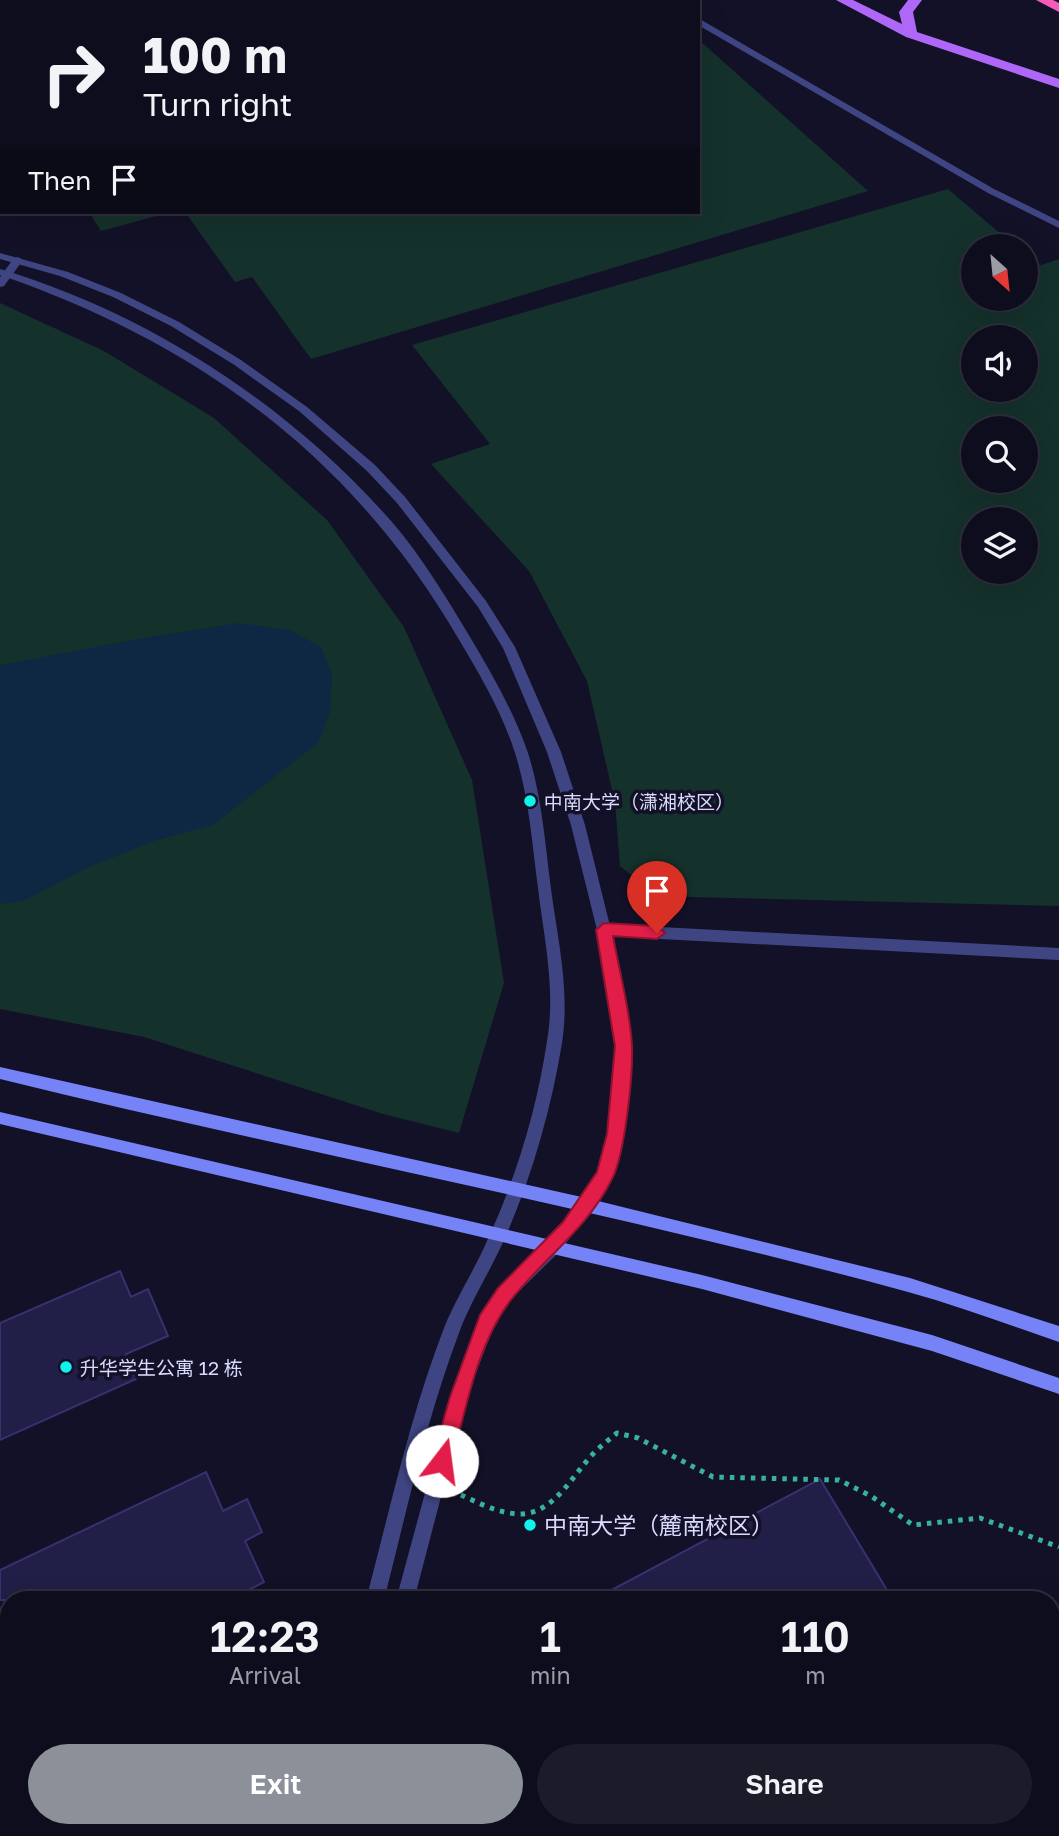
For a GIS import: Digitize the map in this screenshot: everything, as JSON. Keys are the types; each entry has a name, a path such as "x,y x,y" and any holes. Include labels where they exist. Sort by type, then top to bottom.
{"highway":[{"path":"1043,0 1059,8"}],"main road":[{"path":"843,0 911,34 1059,84"},
{"path":"911,34 906,12 915,0"},
{"path":"0,1073 586,1205 910,1285 1059,1334"},
{"path":"0,1118 702,1282 932,1343 1059,1386"}],"street":[{"path":"700,22 991,191 1059,225"},
{"path":"0,256 117,295 175,324 216,349 335,434 401,500 482,604 509,648 554,752 578,825 604,930 624,1046 615,1134 605,1175 586,1205 552,1248 505,1294 487,1321 459,1397 407,1591"},
{"path":"18,261 2,277 68,298 141,331 205,368 276,420 336,472 388,525 440,596 481,665 512,731 527,772 559,1000 551,1062 499,1235 483,1269 463,1301 441,1360 377,1591"},
{"path":"604,930 1059,954"}],"path":[{"path":"436,1482 480,1505 512,1513 541,1511 566,1489 604,1442 617,1433 638,1438 713,1477 839,1480 871,1496 913,1525 980,1518 1059,1546"}],"green space":[{"path":"700,41 868,191 311,359 252,277 235,282 186,214 700,214"},
{"path":"948,189 1001,234 961,234 961,312 1038,312 1038,266 1059,259 1059,906 690,897 650,890 620,866 615,803 587,681 529,571 431,464 490,444 412,345"},
{"path":"90,214 164,214 101,231"},
{"path":"0,303 104,351 214,418 327,520 404,627 472,780 504,983 459,1133 383,1114 144,1037 0,1009"}],"water":[{"path":"239,623 290,630 321,647 332,675 330,712 318,743 213,825 154,841 89,867 23,901 0,904 0,665"}],"building":[{"name":"升华学生公寓 12 栋","path":"120,1271 131,1297 148,1289 168,1336 126,1354 136,1379 0,1440 0,1323"},
{"path":"206,1472 223,1511 247,1499 262,1532 245,1541 264,1582 246,1591 0,1591 0,1570"},
{"path":"820,1479 888,1591 610,1591"}],"place":[{"name":"中南大学（潇湘校区）","path":"530,801"},
{"name":"升华学生公寓 12 栋","path":"66,1367"},
{"name":"中南大学（麓南校区）","path":"530,1525"}],"route":[{"path":"442,1461 459,1397 487,1321 505,1294 569,1228 605,1175 615,1134 624,1046 604,930 657,933"}]}
